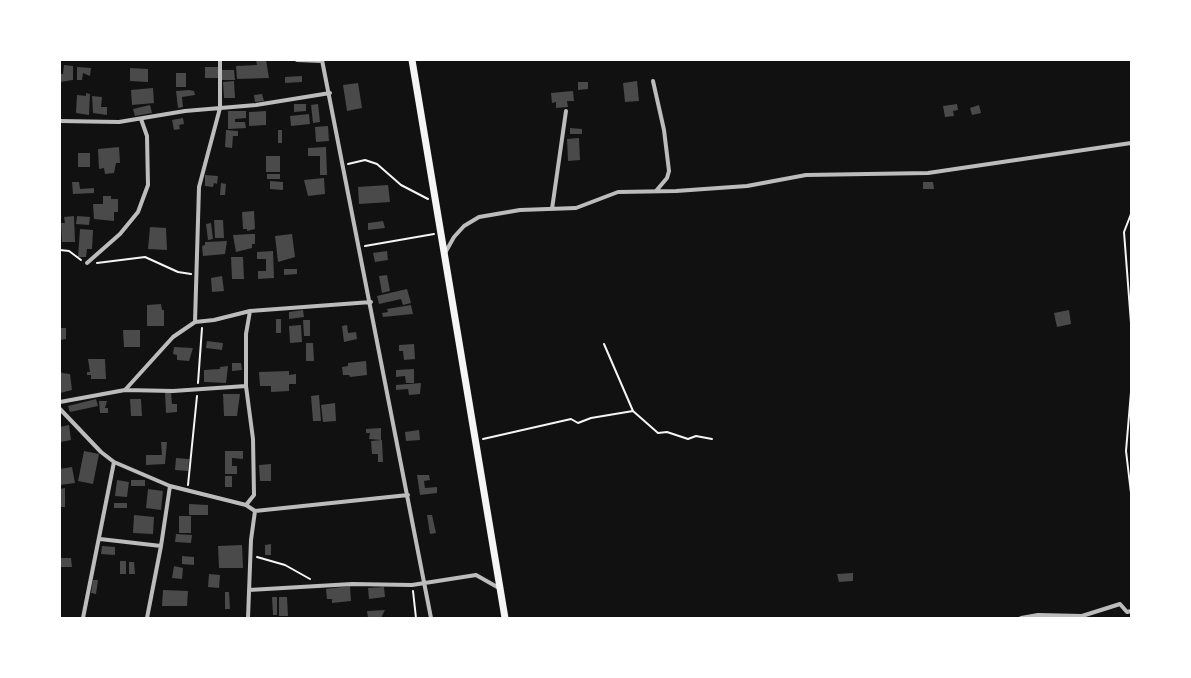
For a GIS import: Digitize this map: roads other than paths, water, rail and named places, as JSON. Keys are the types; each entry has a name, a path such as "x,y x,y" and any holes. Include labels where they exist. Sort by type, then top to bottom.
{"highway":[{"path":"412,60 505,618"}],"street":[{"path":"195,322 198,274 199,187 220,108 220,60"},
{"path":"297,60 322,61 330,93 432,618"},
{"path":"653,81 664,130 669,170 667,178 656,191"},
{"path":"60,121 119,122 256,105 330,93"},
{"path":"552,209 566,111"},
{"path":"87,263 120,234 138,212 148,185 147,136 141,119"},
{"path":"445,253 454,237 464,226 479,217 520,210 580,207 618,192 747,186 806,175 928,173 1131,142"},
{"path":"125,390 173,336 195,322 250,311 371,302"},
{"path":"246,505 254,495 253,439 246,386 246,334 250,311"},
{"path":"60,402 125,390 197,390 246,386"},
{"path":"60,408 101,452 114,462 170,486 246,505 255,511 408,496"},
{"path":"83,618 114,462"},
{"path":"147,618 162,546 170,486"},
{"path":"248,618 250,555 255,511"},
{"path":"100,539 162,546"},
{"path":"249,590 317,585 412,585 476,575 500,588"},
{"path":"1022,618 1038,615 1082,616 1120,604 1127,612 1131,611"}]}
